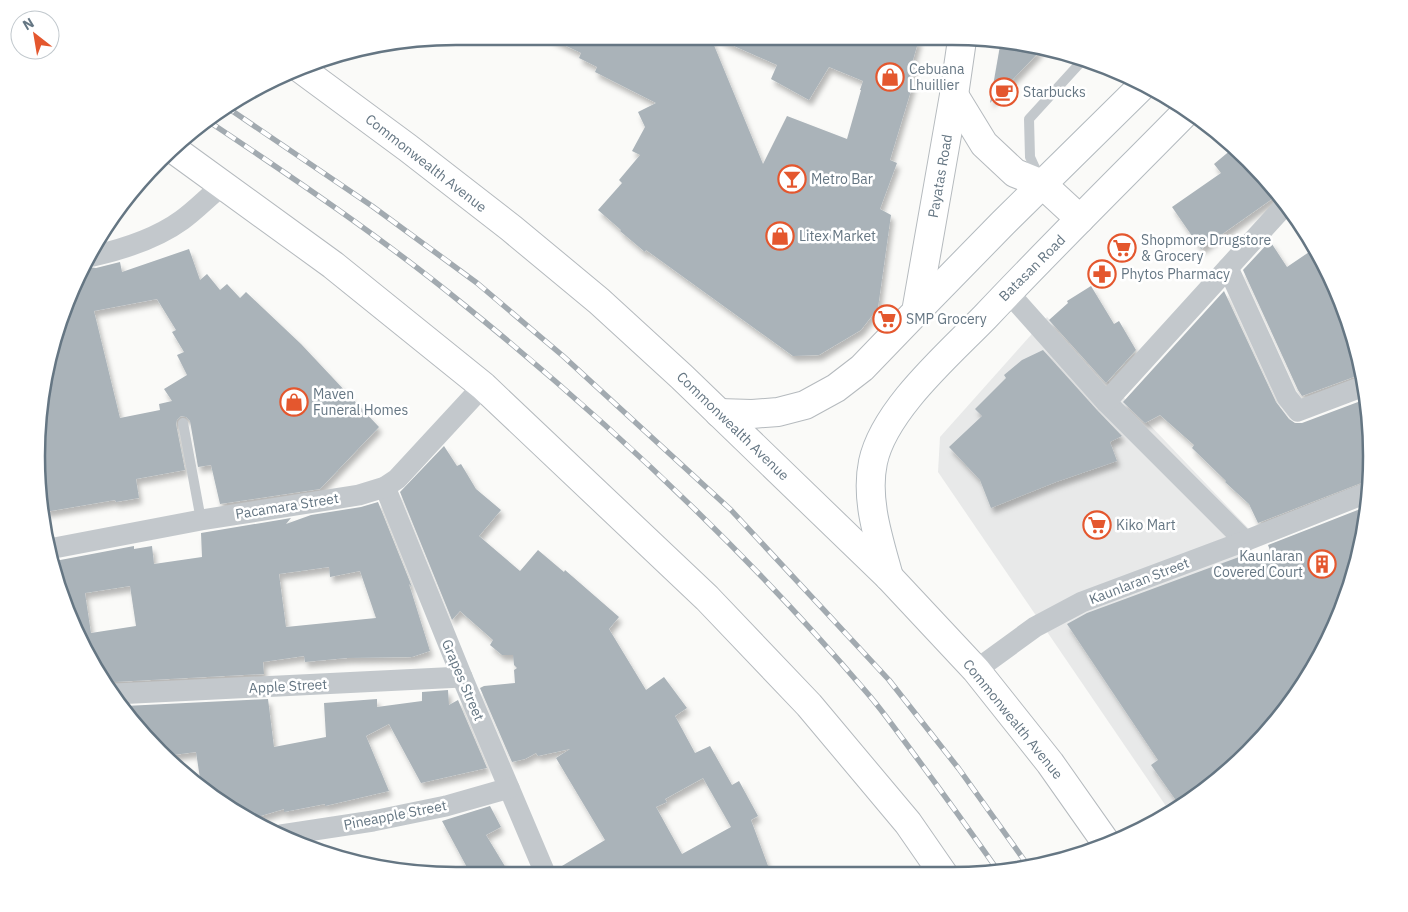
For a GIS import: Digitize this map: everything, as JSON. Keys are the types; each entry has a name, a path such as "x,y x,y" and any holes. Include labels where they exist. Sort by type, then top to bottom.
{"main road":[{"name":"Payatas Road","path":"916,312 961,45"},
{"name":"Commonwealth Avenue","path":"307,73 400,142 511,228 599,301 682,377 889,577 976,670 1050,763 1103,838"},
{"path":"719,413 752,414 778,412 805,405 836,388 862,368 1042,184 1138,89"},
{"path":"954,94 984,144 1015,172 1042,184 1080,219"},
{"name":"Batasan Road","path":"889,577 877,533 871,498 873,462 885,431 906,399 1008,292 1182,116"},
{"path":"179,153 333,265 483,386 707,598 792,686 856,759 908,823 938,867"}],"street":[{"path":"97,255 149,239 182,220 223,185"},
{"path":"1106,402 1281,210"},
{"path":"1228,268 1287,397 1298,410 1357,389"},
{"path":"1008,292 1106,402 1245,541"},
{"name":"Pacamara Street","path":"56,548 201,520 359,494 385,487 397,479 483,386"},
{"name":"Grapes Street","path":"385,487 462,677 542,867"},
{"name":"Kaunlaran Street","path":"976,670 1035,627 1082,602 1361,495"},
{"name":"Apple Street","path":"121,694 462,677"},
{"name":"Pineapple Street","path":"293,833 373,821 446,806 509,788"}],"lane":[{"path":"1042,184 1030,156 1029,119 1078,65"},
{"path":"183,423 201,520"}],"shaded area":[{"path":"1047,317 1249,529 1276,708 1243,747 1180,798 1166,807 938,472 940,437"}],"building":[{"path":"564,45 714,45 763,164 787,116 847,139 863,81 829,67 809,100 771,79 777,65 732,45 917,45 913,60 916,61 910,83 913,84 890,160 897,163 880,209 891,215 878,308 861,330 819,355 793,356 646,250 645,252 598,210 622,183 619,180 640,155 632,151 645,127 638,112 656,103 595,72 597,67 579,58 581,53"},
{"path":"1000,48 1037,54 990,103"},
{"path":"1228,152 1243,165 1272,199 1201,249 1172,207 1221,173 1214,164"},
{"path":"1270,241 1287,267 1309,252 1332,299 1349,350 1355,377 1302,396 1243,270"},
{"path":"189,249 200,280 207,274 220,290 227,284 240,298 246,292 301,344 379,427 320,489 220,504 211,465 198,467 190,421 186,417 181,416 176,424 185,470 136,479 139,498 116,502 115,500 49,511 46,483 46,429 53,376 59,350 76,299 91,267 96,268 120,262 122,272","holes":["157,299 176,330 172,332 184,352 177,355 187,375 164,389 172,401 159,404 160,410 120,418 94,311"]},
{"path":"1091,286 1114,324 1119,321 1136,350 1106,383 1049,320 1068,303 1067,301"},
{"path":"1224,291 1276,402 1289,419 1295,423 1302,423 1359,402 1362,429 1362,483 1258,523 1249,504 1192,448 1194,445 1160,415 1145,423 1123,402"},
{"path":"1043,350 1122,436 1110,442 1117,461 1056,482 991,508 980,480 949,447 982,416 975,409 1006,378 1004,375 1022,360"},
{"path":"444,446 457,466 461,464 476,489 501,510 479,536 520,571 538,550 564,572 565,570 619,617 609,629 646,690 664,677 687,708 675,716 695,753 710,746 732,785 739,781 758,816 751,820 768,867 560,867 605,840 556,758 570,749 538,756 536,753 525,759 512,762 480,688 515,683 514,670 517,668 514,665 513,655 502,655 490,645 493,640 460,611 452,620 400,492","holes":["703,778 731,827 682,854 656,807 667,802 665,799"]},
{"path":"378,502 412,587 409,584 430,651 412,657 347,658 305,662 304,656 263,662 264,674 113,682 87,638 76,613 59,560 134,546 134,549 152,546 154,564 202,557 201,533 291,518 286,524 311,515 361,507","holes":["329,567 330,577 360,571 376,618 286,627 279,574","130,586 136,626 91,633 85,593"]},
{"path":"1359,509 1355,536 1341,588 1321,638 1308,662 1278,706 1243,747 1202,782 1176,800 1151,765 1158,760 1067,624 1087,613 1239,557 1272,556 1268,545"},
{"path":"448,690 449,705 458,700 487,768 421,783 389,724 366,736 389,791 325,806 325,804 284,812 284,809 259,817 228,798 200,777 196,752 174,755 130,706 268,699 274,747 326,737 324,703 377,699 377,707 422,701 422,692"},
{"path":"490,806 501,827 486,835 505,867 467,867 442,821"}],"railway":[{"path":"233,111 372,206 477,283 563,356 731,510 889,680 959,769 1024,860"},
{"path":"213,125 338,210 463,304 571,395 674,490 774,589 868,694 993,864"}],"place":[{"name":"Cebuana Lhuillier","path":"890,77"},
{"name":"Starbucks","path":"1004,92"},
{"name":"Metro Bar","path":"792,179"},
{"name":"Litex Market","path":"780,236"},
{"name":"Shopmore Drugstore & Grocery","path":"1122,248"},
{"name":"Phytos Pharmacy","path":"1102,274"},
{"name":"SMP Grocery","path":"887,319"},
{"name":"Maven Funeral Homes","path":"294,402"},
{"name":"Kiko Mart","path":"1097,525"},
{"name":"Kaunlaran Covered Court","path":"1322,564"}]}
